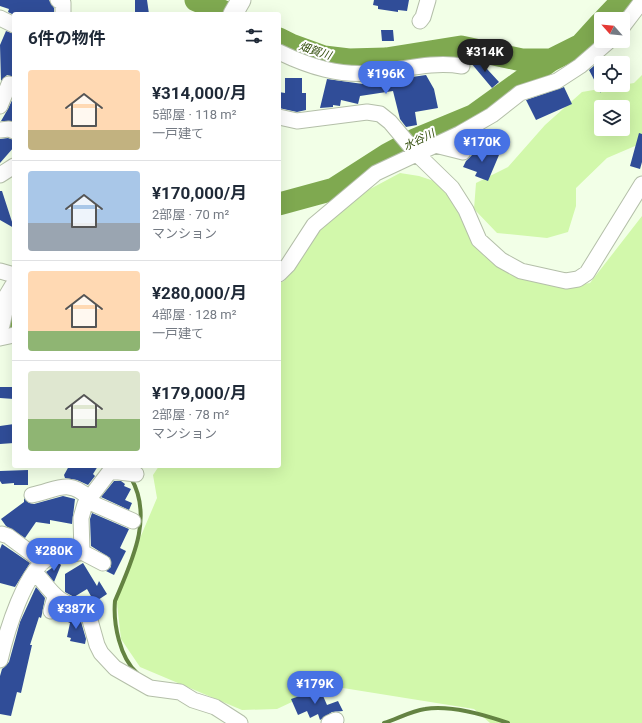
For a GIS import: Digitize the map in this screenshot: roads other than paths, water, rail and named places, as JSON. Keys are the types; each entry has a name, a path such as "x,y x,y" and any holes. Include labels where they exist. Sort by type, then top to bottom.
{"main road":[{"path":"1,315 12,291"}],"street":[{"path":"58,0 62,3 63,12"},
{"path":"420,21 423,17 428,0"},
{"path":"630,17 642,1"},
{"path":"281,272 288,265 306,235 324,215 376,173 414,150 435,145 459,134 492,115 520,93 557,81 580,66 601,48"},
{"path":"281,53 309,65 339,73 374,73 435,64 462,66"},
{"path":"0,106 9,84"},
{"path":"281,117 297,120 367,112 380,114 390,122 414,150 452,188 466,210 479,240 501,260 521,270 566,281 578,279 587,273 642,184"},
{"path":"0,130 12,130"},
{"path":"435,145 463,152"},
{"path":"0,175 12,167"},
{"path":"0,271 12,274"},
{"path":"0,338 12,335"},
{"path":"82,552 81,518 88,500 112,468 136,474"},
{"path":"32,495 64,486 73,486 82,491 88,500 133,522"},
{"path":"1,534 8,536 39,567 55,597 66,604 86,610 101,653 108,662 125,675 150,688 180,692 193,700 215,707 240,723"},
{"path":"0,660 10,621 18,602 39,567 52,556 82,552 103,563"},
{"path":"51,611 55,597"}],"waterway":[{"name":"畑賀川","path":"196,0 224,12"},
{"name":"畑賀川","path":"612,12 623,0"},
{"name":"水谷川","path":"281,203 334,189 387,155 415,140 473,116 551,60 581,45 594,31"},
{"name":"畑賀川","path":"281,40 324,57 349,60 386,59 461,47 522,60 551,60"},
{"name":"水谷川","path":"0,326 12,323"},
{"path":"131,478 138,493 140,524 138,540 133,556 115,601 115,620 122,650 131,667 137,673"},
{"path":"384,723 415,711 435,708 445,708 467,712 508,723"}]}
